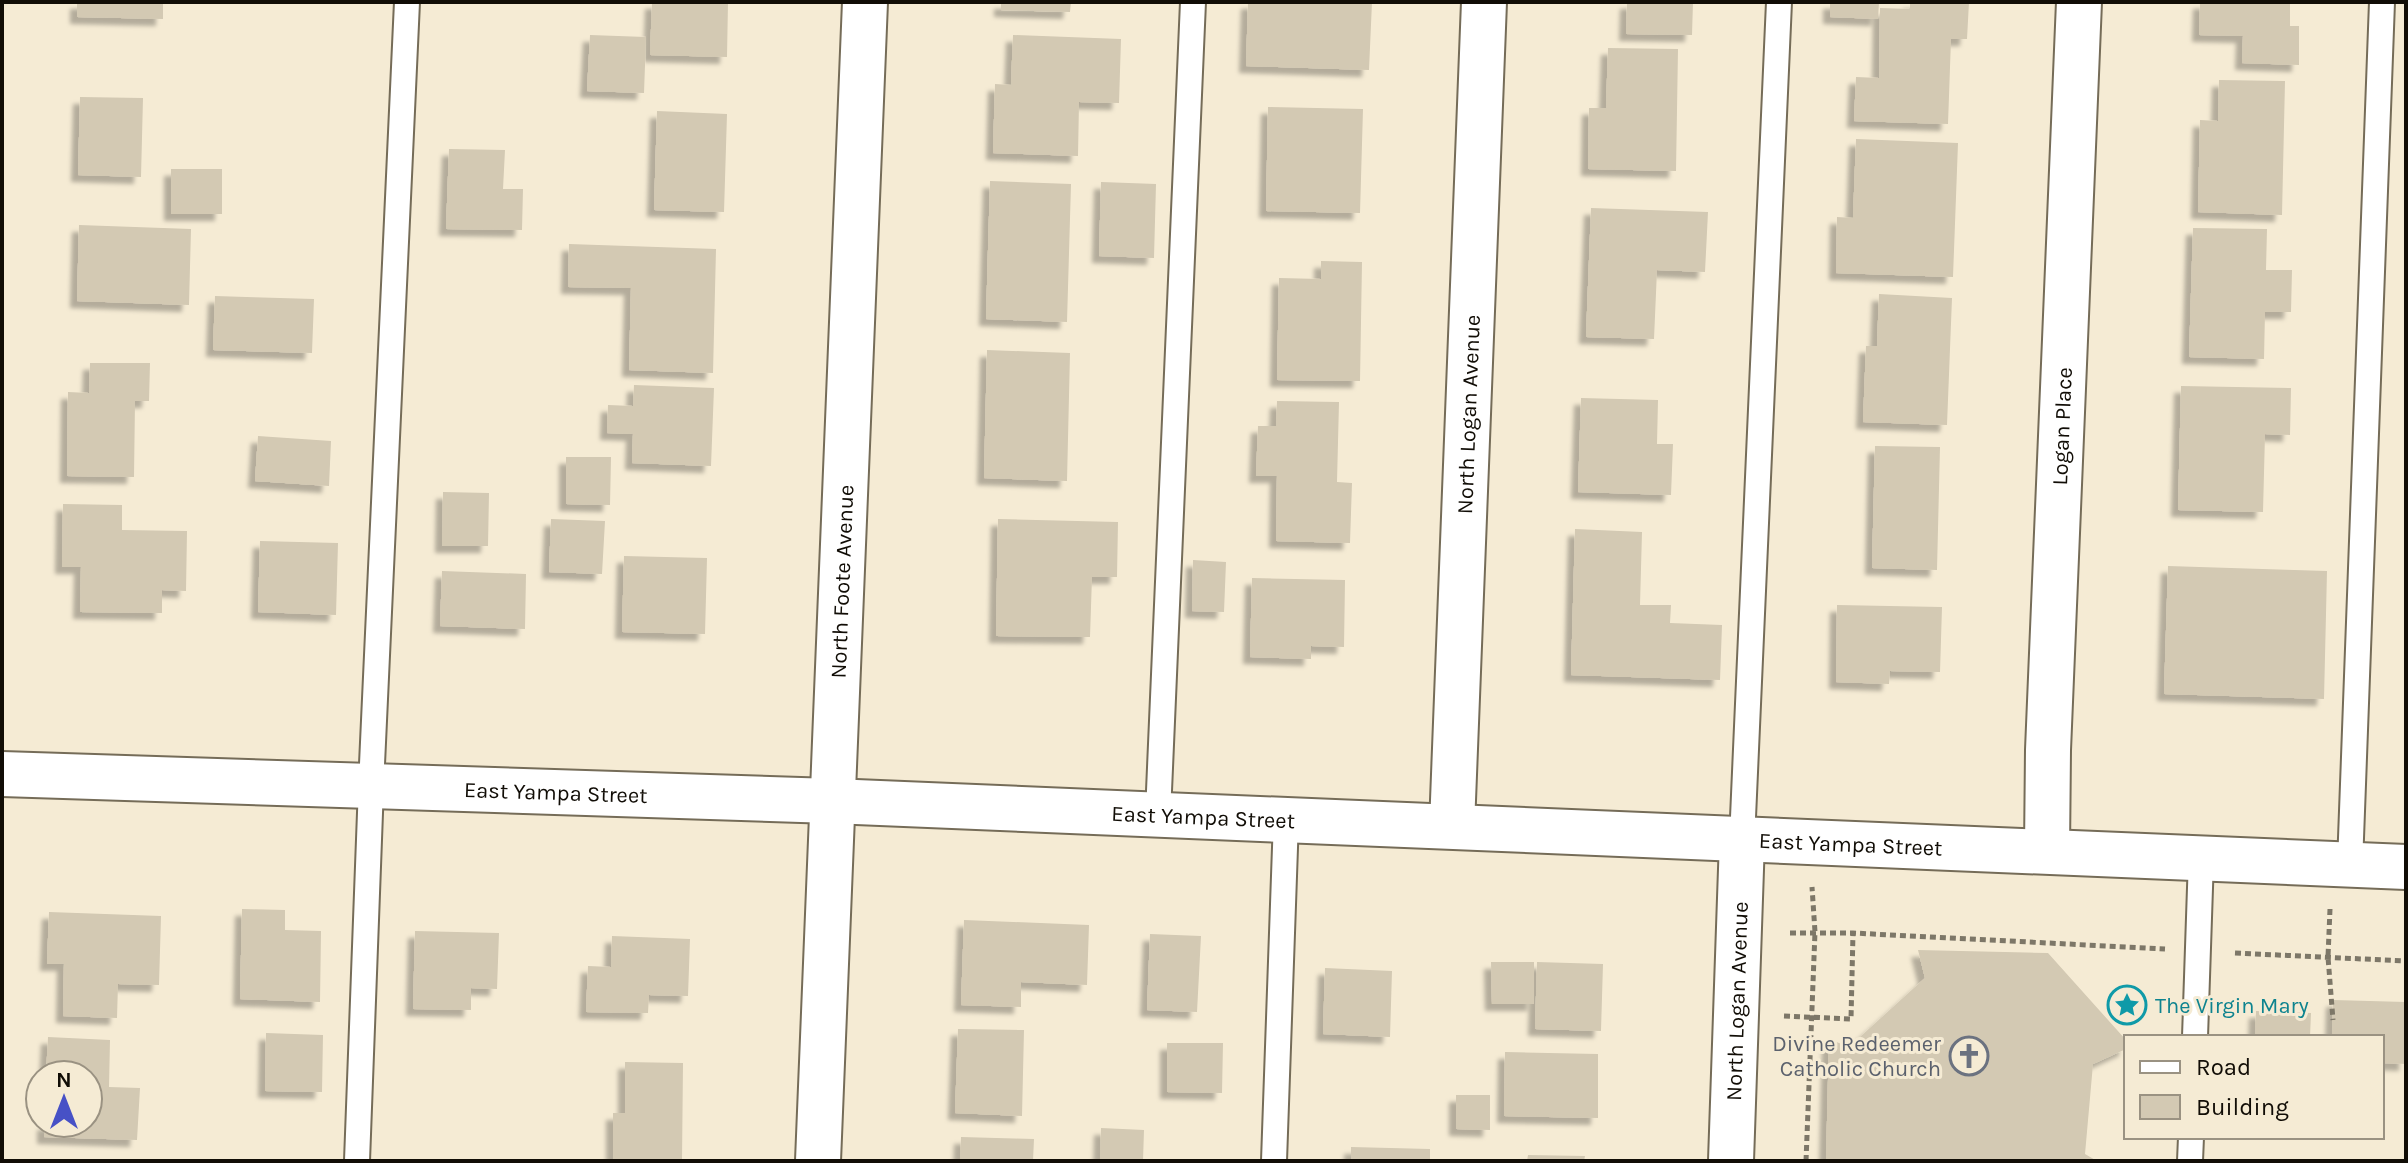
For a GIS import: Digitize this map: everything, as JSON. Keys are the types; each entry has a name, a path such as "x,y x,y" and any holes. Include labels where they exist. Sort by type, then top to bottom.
{"street":[{"name":"North Foote Avenue","path":"818,1161 865,2"},
{"name":"North Logan Avenue","path":"1452,826 1484,2"},
{"name":"Logan Place","path":"2047,850 2079,2"},
{"name":"East Yampa Street","path":"2,774 832,801 2406,867"},
{"name":"North Logan Avenue","path":"1731,1161 1742,840"}],"lane":[{"path":"357,1161 407,2"},
{"path":"1158,814 1193,2"},
{"path":"1742,840 1779,2"},
{"path":"2341,864 2382,2"},
{"path":"1274,1161 1286,819"},
{"path":"2195,1035 2201,858"},
{"path":"2190,1161 2191,1139"}],"path":[{"path":"2333,1020 2328,957 2341,864"},
{"path":"1806,1161 1815,932 1812,887"},
{"path":"1790,933 1853,933 2406,961"},
{"path":"1784,1016 1851,1019 1853,933"}],"building":[{"path":"77,2 163,2 163,19 77,17"},
{"path":"652,2 728,2 727,57 650,55"},
{"path":"1001,2 1071,2 1070,12 1001,10"},
{"path":"1248,2 1372,2 1369,70 1246,66"},
{"path":"1627,2 1693,2 1692,35 1626,34"},
{"path":"1830,2 1879,2 1878,19 1830,17"},
{"path":"1910,2 1969,2 1967,39 1951,39 1948,124 1854,121 1856,77 1879,78 1880,8 1910,9"},
{"path":"2200,2 2290,2 2290,26 2299,26 2299,65 2242,63 2243,36 2199,35"},
{"path":"590,35 646,37 644,93 587,91"},
{"path":"1013,35 1121,39 1119,103 1079,102 1078,156 993,153 995,84 1011,85"},
{"path":"1608,48 1678,49 1676,171 1588,169 1589,108 1606,108"},
{"path":"2219,80 2285,81 2282,215 2198,212 2200,120 2218,121"},
{"path":"80,97 143,98 141,177 78,175"},
{"path":"1268,107 1363,109 1360,213 1266,211"},
{"path":"657,111 727,114 724,212 654,210"},
{"path":"1856,139 1958,143 1953,277 1836,273 1837,217 1853,218"},
{"path":"449,149 505,150 503,189 523,189 522,230 446,229"},
{"path":"171,169 222,169 222,214 171,214"},
{"path":"990,181 1071,184 1067,322 986,319"},
{"path":"1101,182 1156,184 1154,258 1099,256"},
{"path":"1591,208 1708,212 1705,272 1657,270 1654,339 1586,337"},
{"path":"79,225 191,229 189,305 77,301"},
{"path":"2193,228 2267,229 2266,270 2292,270 2291,312 2265,312 2264,359 2189,357"},
{"path":"569,244 716,249 713,373 629,370 631,288 568,287"},
{"path":"1321,261 1362,262 1360,381 1277,380 1279,278 1321,279"},
{"path":"1879,294 1952,298 1947,425 1863,422 1866,346 1877,346"},
{"path":"215,296 314,299 312,353 213,350"},
{"path":"987,350 1070,353 1067,481 984,478"},
{"path":"90,363 150,363 149,401 135,401 134,477 67,476 68,392 89,393"},
{"path":"634,385 714,388 711,466 632,463 633,434 607,433 608,405 633,406"},
{"path":"2181,386 2291,388 2290,435 2265,434 2263,512 2178,510"},
{"path":"1581,398 1658,400 1657,444 1673,444 1671,495 1578,492"},
{"path":"1277,401 1339,402 1337,482 1352,483 1350,543 1276,541 1277,476 1256,476 1258,426 1276,426"},
{"path":"258,436 331,441 329,486 255,481"},
{"path":"1875,446 1940,447 1937,570 1872,568"},
{"path":"566,457 611,457 610,505 566,504"},
{"path":"443,492 489,493 488,546 442,546"},
{"path":"63,504 122,505 122,530 187,531 186,591 162,590 162,613 80,612 81,567 62,567"},
{"path":"551,519 605,521 602,574 549,572"},
{"path":"998,519 1118,522 1117,577 1092,577 1090,637 996,636"},
{"path":"1575,529 1642,532 1640,605 1671,605 1670,623 1722,625 1720,680 1571,675"},
{"path":"260,541 338,543 336,615 258,612"},
{"path":"624,556 707,558 705,634 622,632"},
{"path":"1193,560 1226,562 1224,612 1192,611"},
{"path":"2168,566 2327,571 2324,699 2164,694"},
{"path":"442,571 526,574 525,629 440,626"},
{"path":"1252,578 1345,580 1344,647 1311,646 1311,659 1250,657"},
{"path":"1837,605 1942,607 1940,672 1890,671 1889,684 1836,682"},
{"path":"242,909 285,910 285,930 321,931 320,1002 240,999"},
{"path":"49,912 161,916 159,985 118,984 117,1018 63,1016 64,964 47,964"},
{"path":"964,920 1089,925 1087,985 1021,982 1021,1007 961,1005"},
{"path":"415,931 499,933 497,989 471,988 471,1010 413,1009"},
{"path":"1150,934 1201,936 1197,1012 1147,1010"},
{"path":"612,936 690,939 688,996 649,995 648,1013 586,1012 588,966 611,967"},
{"name":"Divine Redeemer Catholic Church","path":"1918,950 2048,953 2124,1038 2124,1050 2093,1064 2085,1154 2097,1161 1826,1161 1829,1039 1849,1047 1925,978"},
{"path":"1491,962 1534,962 1534,1004 1492,1004"},
{"path":"1537,962 1603,964 1601,1031 1535,1029"},
{"path":"1325,968 1392,971 1390,1037 1323,1034"},
{"path":"2333,1000 2406,1002 2406,1064 2384,1063 2384,1035 2332,1035"},
{"path":"2256,1011 2311,1013 2310,1035 2255,1035"},
{"path":"958,1029 1024,1030 1022,1116 955,1113"},
{"path":"266,1033 323,1035 322,1092 265,1091"},
{"path":"48,1037 110,1040 109,1087 140,1088 137,1140 104,1139 104,1059 47,1059"},
{"path":"1167,1043 1223,1043 1222,1093 1167,1092"},
{"path":"1505,1052 1598,1054 1598,1118 1504,1116"},
{"path":"625,1062 683,1063 682,1161 613,1161 613,1113 625,1113"},
{"path":"1456,1095 1490,1095 1490,1130 1456,1129"},
{"path":"1101,1128 1144,1130 1143,1161 1100,1161"},
{"path":"961,1137 1034,1139 1033,1161 960,1161"},
{"path":"1351,1147 1430,1149 1430,1161 1351,1161"},
{"path":"1528,1155 1585,1156 1584,1161 1527,1161"}],"place":[{"name":"The Virgin Mary","path":"2127,1005"},
{"name":"Divine Redeemer Catholic Church","path":"1969,1056"}]}
